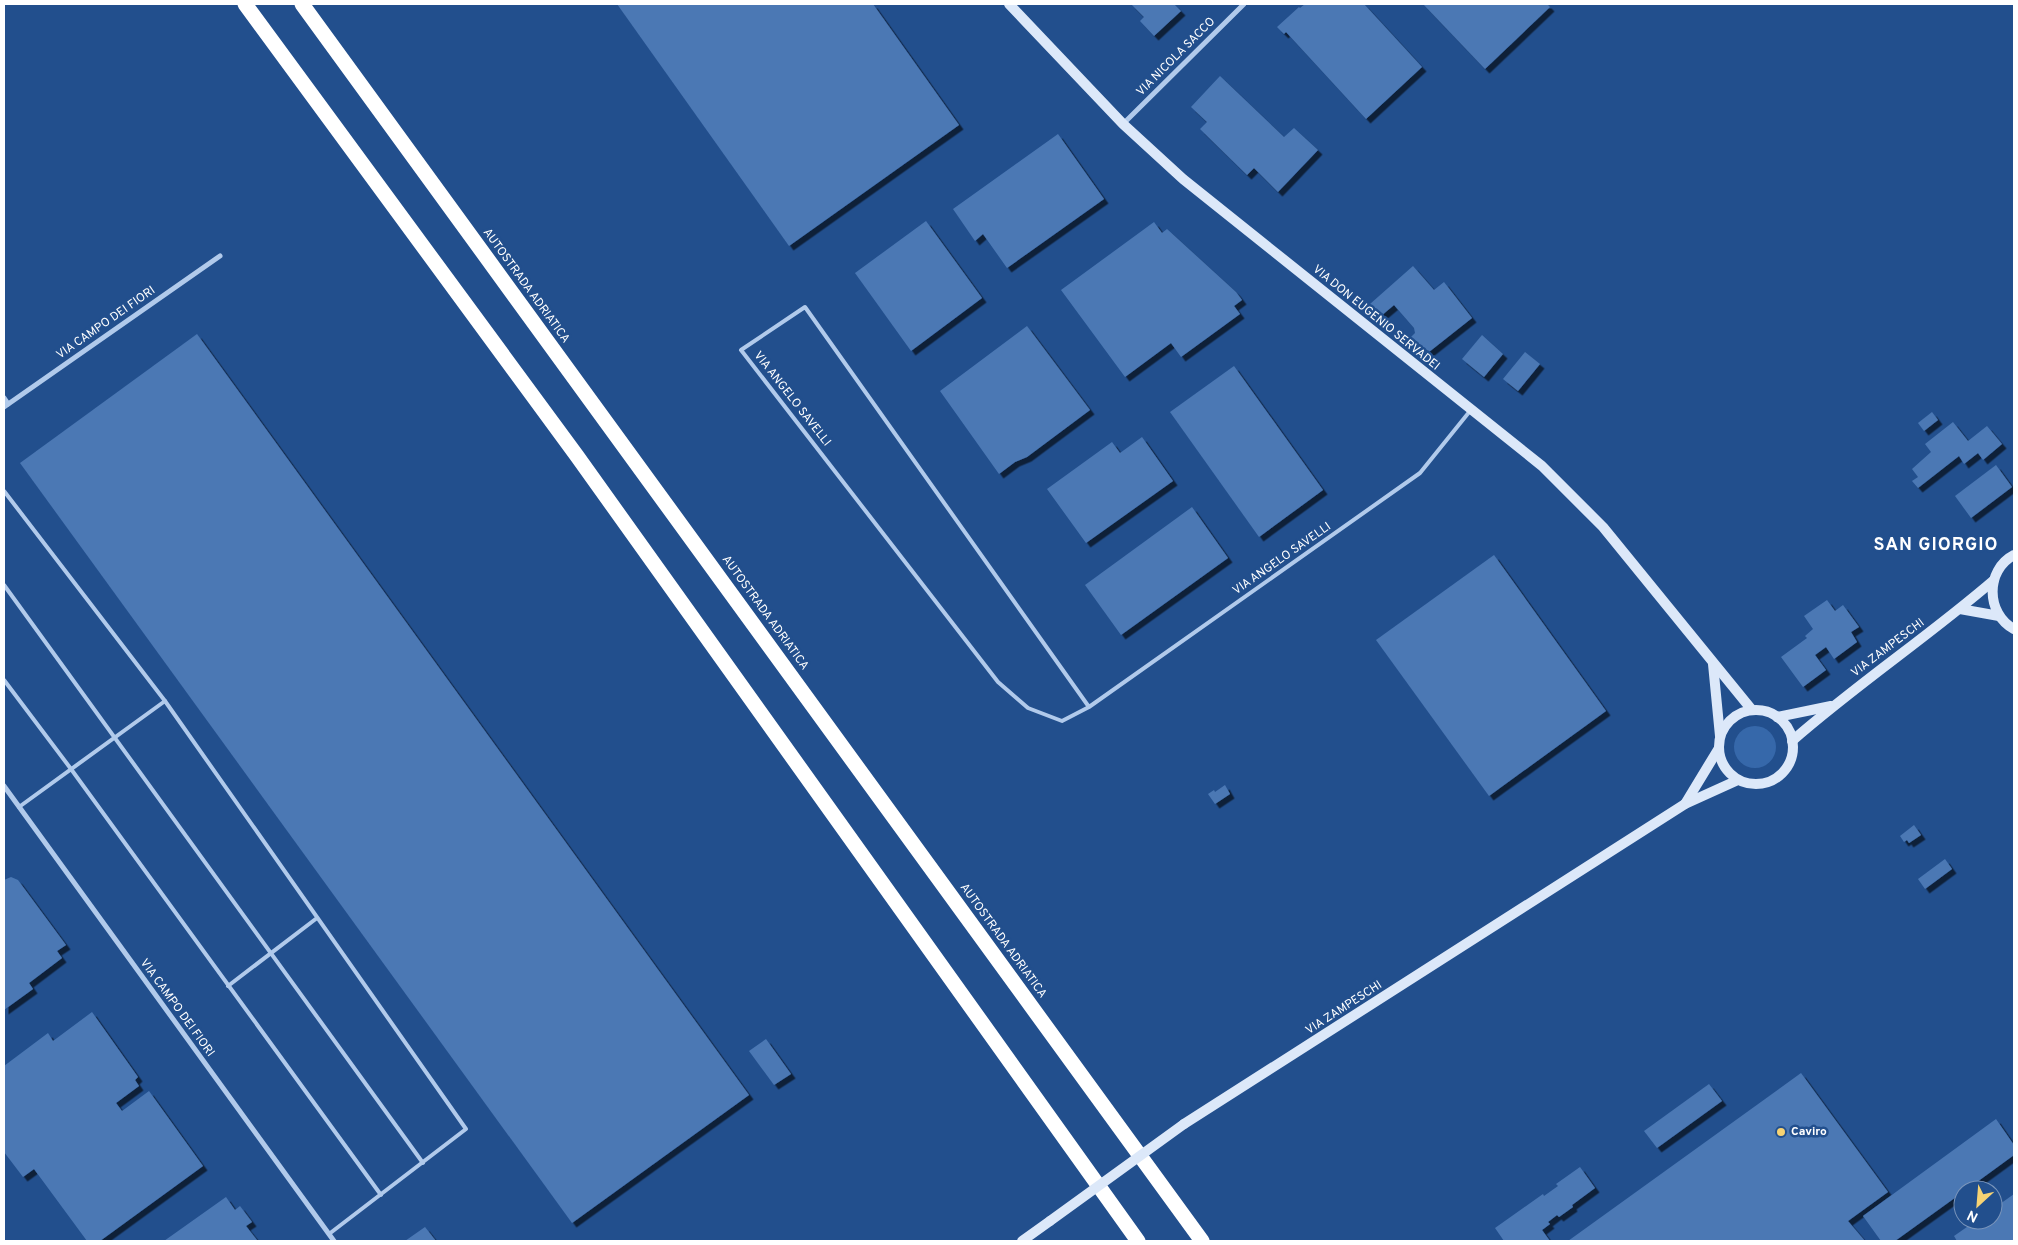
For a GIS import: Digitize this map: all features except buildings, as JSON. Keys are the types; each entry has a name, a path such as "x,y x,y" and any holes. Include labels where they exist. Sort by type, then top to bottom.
{"highway":[{"path":"245,4 571,448 1138,1241"},
{"name":"AUTOSTRADA ADRIATICA","path":"302,4 1202,1241"}],"street":[{"name":"VIA DON EUGENIO SERVADEI","path":"1009,4 1123,124 1183,180 1470,411 1542,466 1603,527 1752,710"},
{"name":"VIA NICOLA SACCO","path":"1123,124 1244,4"},
{"name":"VIA CAMPO DEI FIORI","path":"6,405 220,256"},
{"path":"4,398 6,405"},
{"name":"VIA ZAMPESCHI","path":"1792,741 1832,706 1960,609 1994,580 2000,567 2014,555"},
{"path":"1994,580 1992,592 1994,604 1999,616 2014,629"},
{"path":"1960,609 1999,616"},
{"path":"1713,663 1720,736 1718,748 1724,767 1738,780 1749,784 1761,784 1782,774 1789,764 1792,753 1792,741 1784,724 1777,717 1761,711 1752,710 1742,713 1732,718 1720,736"},
{"name":"VIA ZAMPESCHI","path":"1777,717 1832,706"},
{"name":"VIA ZAMPESCHI","path":"1685,804 1718,748"},
{"name":"VIA ZAMPESCHI","path":"1022,1241 1184,1124 1685,804 1738,780"},
{"name":"VIA CAMPO DEI FIORI","path":"4,786 334,1241"}],"lane":[{"name":"VIA ANGELO SAVELLI","path":"1089,707 805,307 741,350 998,682 1028,708 1062,721 1089,707 1420,473 1470,411"},
{"path":"4,491 165,701 466,1129 329,1234"},
{"path":"4,585 423,1163"},
{"path":"4,680 380,1195"},
{"path":"19,807 165,701"},
{"path":"228,986 270,952 317,918"}],"shaded area":[{"path":"1759,726 1767,729 1773,735 1776,747 1773,759 1767,765 1751,768 1743,765 1737,759 1734,743 1737,735 1743,729"}],"place":[{"name":"Caviro","path":"1781,1132"}],"district":[{"name":"SAN GIORGIO","path":"1936,545"}]}
